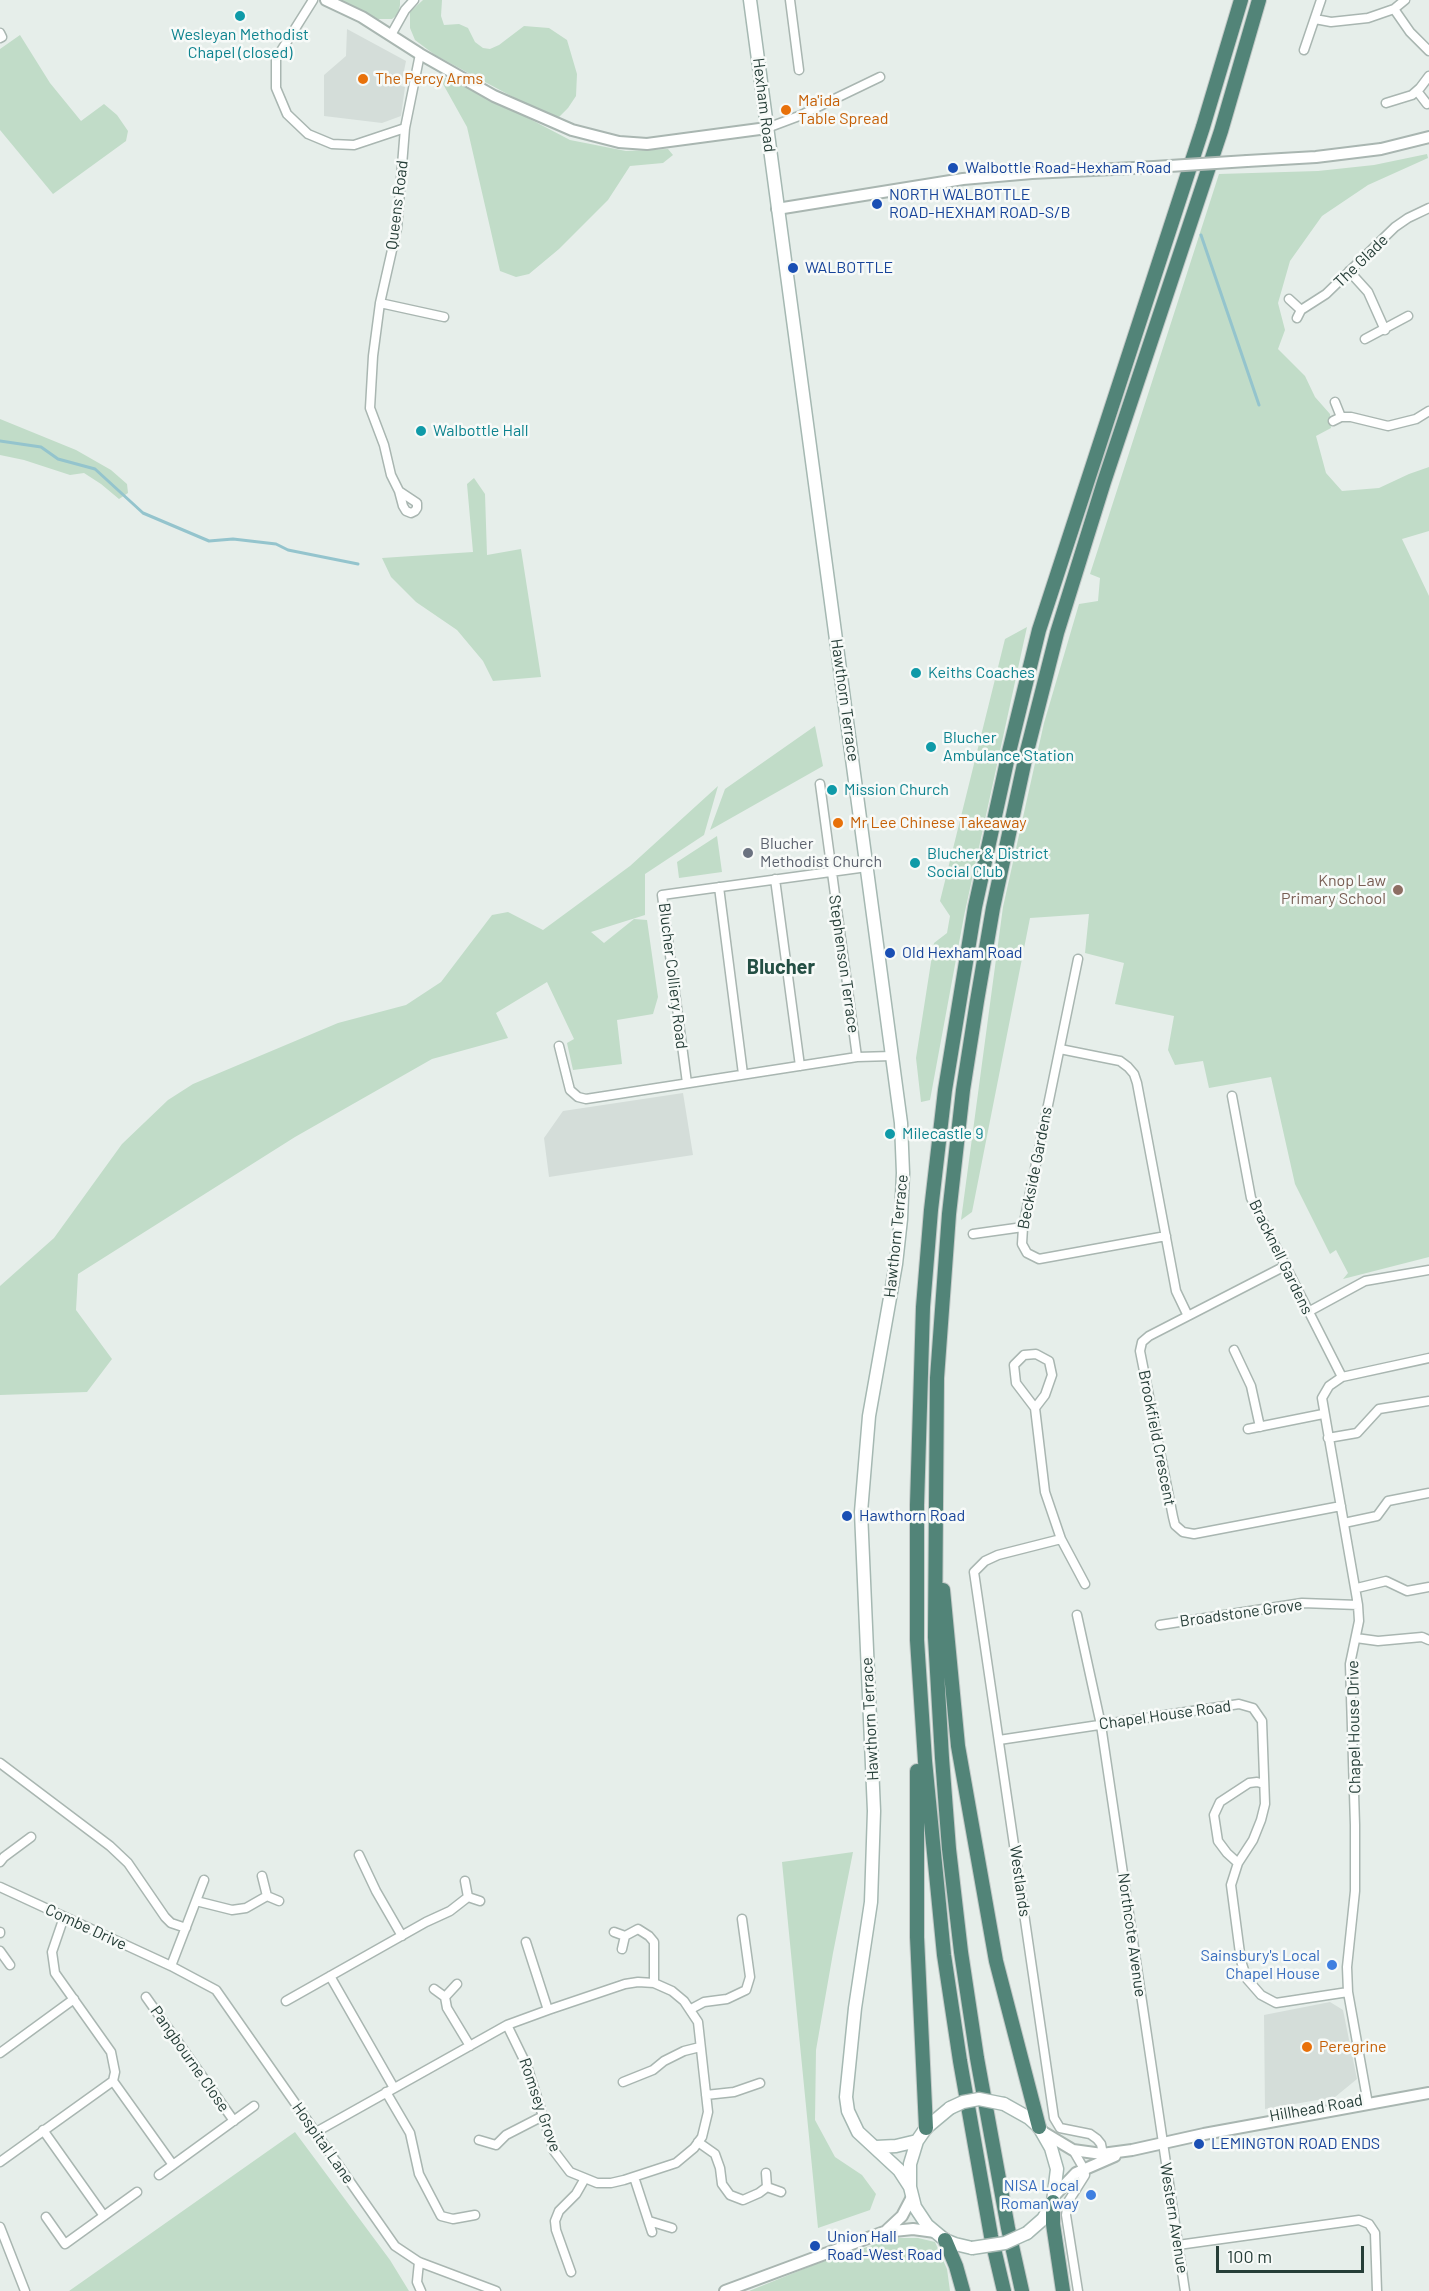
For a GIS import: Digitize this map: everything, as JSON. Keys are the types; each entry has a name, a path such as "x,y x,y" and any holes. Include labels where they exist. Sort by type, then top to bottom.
{"highway":[{"path":"926,2128 917,1937 920,1378 925,1275 945,1090 975,907 1008,752 1039,630 1203,127 1241,0"},
{"path":"1022,2291 977,2058 949,1850 935,1637 937,1378 949,1214 975,1012 1006,843 1057,633 1221,131 1259,0"},
{"path":"936,1504 958,1746 996,1961 1041,2130"},
{"path":"917,1640 930,1828 944,1955 991,2236 1004,2291"},
{"path":"1053,2199 1053,2224 1063,2291"},
{"path":"940,2236 950,2250 963,2291"}],"main road":[{"name":"Hexham Road","path":"750,0 777,209"},
{"name":"Hawthorn Terrace","path":"777,209 901,1123 903,1173 896,1264 869,1416 862,1492 861,1560 874,1811 871,1902 855,2008 846,2097 848,2111 858,2132 899,2170 911,2192"},
{"path":"979,2099 1004,2104 1029,2118 1041,2130 1055,2159 1057,2169 1053,2199 1043,2219 1027,2234 998,2244 972,2248 955,2244 940,2236 921,2217 911,2192 910,2164 917,2141 926,2128 950,2108 963,2102 979,2099"},
{"path":"876,2147 896,2146 917,2141"}],"street":[{"path":"313,0 276,59 276,88 287,114 308,134 332,144 354,145 405,128"},
{"path":"326,0 362,17 420,54 494,96 572,130 619,142 647,144 673,142 767,128 799,116 880,77"},
{"path":"404,0 405,10"},
{"path":"391,35 405,10 414,0"},
{"path":"790,0 799,70"},
{"path":"1304,50 1321,0"},
{"path":"1315,19 1338,22 1378,16 1394,9 1404,0"},
{"path":"1394,9 1410,33 1429,51"},
{"path":"0,33 2,36 0,38"},
{"name":"Queens Road","path":"399,491 391,475 384,446 370,408 373,356 380,303 397,228 405,128 420,54"},
{"path":"1386,103 1405,98 1417,91 1429,76"},
{"path":"1417,91 1427,104"},
{"path":"777,209 963,179 1032,173 1316,158 1382,149 1429,137"},
{"name":"The Glade","path":"1289,299 1299,314 1326,294 1395,227 1429,208"},
{"path":"1349,271 1368,292 1385,330"},
{"path":"380,303 444,317"},
{"path":"1365,339 1408,316"},
{"path":"1335,402 1337,419 1351,417 1388,426 1416,419 1429,411"},
{"name":"Stephenson Terrace","path":"820,784 857,1057"},
{"name":"Blucher Colliery Road","path":"687,1083 662,895 867,867"},
{"path":"775,879 800,1066"},
{"path":"719,887 743,1074"},
{"name":"Beckside Gardens","path":"1078,959 1023,1227 1021,1239 1023,1249 1032,1257 1039,1259 1166,1236"},
{"path":"559,1046 570,1090 578,1097 586,1099 857,1057 892,1056"},
{"path":"1060,1048 1120,1061 1134,1074 1176,1291 1188,1316"},
{"name":"Bracknell Gardens","path":"1232,1096 1251,1198 1342,1377"},
{"path":"973,1234 1023,1227"},
{"name":"Brookfield Crescent","path":"1285,1266 1149,1336 1142,1342 1140,1350 1175,1525 1183,1532 1194,1534 1341,1506"},
{"path":"1308,1312 1365,1281 1429,1270"},
{"path":"1234,1350 1251,1386 1260,1427"},
{"path":"1035,1408 1045,1395 1052,1375 1049,1361 1036,1354 1024,1355 1014,1365 1016,1383 1035,1408 1045,1492 1061,1539 1085,1584"},
{"path":"1342,1377 1429,1358"},
{"name":"Chapel House Drive","path":"1342,1377 1329,1386 1322,1398 1323,1414 1357,1588 1359,1621 1350,1664 1355,1825 1354,1891 1347,1967 1348,1992 1368,2101"},
{"path":"1328,1438 1357,1433 1379,1409 1429,1401"},
{"path":"1248,1429 1323,1414"},
{"path":"1344,1523 1377,1516 1388,1501 1429,1493"},
{"name":"Westlands","path":"1061,1539 998,1555 985,1561 974,1572 1054,2118 1060,2128 1094,2136 1101,2144 1103,2156"},
{"path":"1357,1588 1386,1581 1407,1592 1429,1587"},
{"name":"Broadstone Grove","path":"1160,1625 1302,1604 1358,1605"},
{"name":"Northcote Avenue","path":"1077,1615 1101,1725 1162,2145"},
{"path":"1356,1638 1378,1641 1422,1637 1429,1640"},
{"name":"Chapel House Road","path":"999,1740 1239,1704 1253,1708 1262,1720 1264,1804 1261,1821 1253,1840 1238,1863 1231,1885 1241,1961 1247,1979 1261,1995 1276,2003 1348,1992"},
{"path":"0,1763 110,1845 128,1863 165,1917 171,1923 186,1928"},
{"path":"1238,1863 1218,1841 1214,1815 1220,1802 1249,1783 1264,1784"},
{"path":"0,1862 31,1837"},
{"path":"359,1855 376,1892 402,1936"},
{"path":"262,1876 267,1896"},
{"path":"171,1966 204,1880"},
{"path":"465,1881 468,1897"},
{"name":"Combe Drive","path":"0,1887 171,1966"},
{"path":"196,1901 232,1910 246,1908 267,1896"},
{"path":"267,1896 279,1901"},
{"path":"286,2001 426,1922 450,1911 468,1897"},
{"path":"468,1897 480,1901"},
{"path":"0,2162 113,2081 115,2072 111,2052 55,1973 52,1961 55,1939 64,1917"},
{"path":"691,2009 705,2002 727,1999 746,1990 750,1977 742,1919"},
{"path":"614,1932 624,1936 638,1929 650,1936 654,1942 654,1983"},
{"path":"622,1949 624,1936"},
{"path":"526,1942 548,2010"},
{"path":"0,1951 10,1965"},
{"name":"Hospital Lane","path":"171,1966 216,1990 395,2246 419,2262 496,2291"},
{"path":"330,1976 411,2133 418,2175 441,2216 453,2219 475,2215"},
{"path":"316,2132 507,2025 625,1984 654,1983 672,1991 691,2009 698,2022 708,2112 706,2125 698,2142 685,2157 676,2163 611,2183 584,2180 576,2194 559,2211 555,2221 571,2272"},
{"path":"445,1997 457,1984"},
{"path":"434,1989 445,1997 447,2008 470,2046"},
{"name":"Pangbourne Close","path":"146,1997 234,2121"},
{"path":"0,2053 74,1999"},
{"name":"Romsey Grove","path":"507,2025 527,2066 554,2151 570,2172 584,2180"},
{"path":"623,2082 647,2073 684,2051 700,2047"},
{"path":"113,2081 173,2165"},
{"path":"706,2095 734,2092 760,2083"},
{"name":"Hillhead Road","path":"1053,2199 1070,2177 1103,2156 1368,2101 1429,2086"},
{"name":"Hillhead Road","path":"1368,2101 1429,2093"},
{"name":"Pangbourne Close","path":"159,2175 254,2106"},
{"path":"479,2140 496,2145 506,2135 542,2117"},
{"path":"43,2130 104,2216"},
{"name":"Hillhead Road","path":"1041,2130 1073,2150 1103,2156"},
{"path":"698,2142 715,2154 722,2184 735,2199 743,2200 767,2187 781,2192"},
{"name":"Western Avenue","path":"1162,2145 1185,2291"},
{"path":"1073,2150 1084,2169 1085,2179 1068,2202 1066,2215 1078,2291"},
{"path":"766,2174 767,2187"},
{"path":"634,2176 652,2232"},
{"path":"46,2217 65,2244 137,2192"},
{"path":"884,2232 902,2216 911,2192"},
{"path":"1178,2245 1359,2220 1369,2224 1375,2234 1377,2291"},
{"path":"649,2221 672,2228"},
{"path":"0,2227 25,2291"},
{"path":"725,2291 884,2232 913,2229 940,2236"},
{"path":"419,2262 417,2282 421,2291"}],"shaded area":[{"name":"The Percy Arms","path":"347,29 406,61 401,86 405,87 401,116 382,123 324,116 324,75 346,56"},
{"path":"683,1093 693,1155 549,1177 544,1138 563,1111"},
{"name":"Peregrine","path":"1330,2002 1343,2010 1357,2079 1335,2097 1265,2109 1264,2015"}],"green space":[{"path":"340,0 400,0 400,5 398,14 392,19 378,19"},
{"path":"423,0 442,0 441,16 444,25 459,24 468,28 475,42 483,48 490,49 499,45 524,26 549,28 567,40 577,74 576,96 568,108 559,117 537,110 435,55 415,40 410,28 410,12"},
{"path":"20,35 50,83 81,121 104,104 117,115 128,131 126,141 53,194 0,130 0,49"},
{"path":"438,75 463,84 570,140 626,151 668,149 673,155 663,163 630,166 608,200 559,249 529,274 516,277 500,271 467,127"},
{"path":"1427,154 1428,158 1368,185 1322,216 1290,261 1278,303 1285,330 1278,349 1305,376 1315,397 1330,414 1331,428 1316,436 1326,473 1342,491 1379,488 1429,467 1429,531 1402,539 1429,596 1429,1257 1343,1279 1348,1273 1336,1250 1330,1254 1295,1184 1271,1077 1209,1088 1203,1061 1175,1065 1168,1050 1174,1016 1115,1004 1124,963 1085,953 1089,914 1030,918 972,1212 961,1220 1003,907 1044,723 1079,604 1098,601 1100,578 1090,574 1219,174 1318,171 1374,165"},
{"path":"0,419 76,450 111,470 127,484 128,493 119,499 84,473 70,475 0,455"},
{"path":"474,478 485,494 487,555 521,549 541,677 493,681 483,661 457,630 416,602 391,577 382,558 473,552 467,484"},
{"path":"1027,627 964,916 930,1100 921,1102 916,1058 934,943 947,933 950,916 940,901 1005,639"},
{"path":"815,726 823,766 710,830 725,789"},
{"path":"718,786 704,835 645,874 645,915 591,932 604,943 634,919 647,920 658,997 653,1014 617,1020 622,1064 573,1070 567,1043 574,1039 547,982 496,1013 508,1038 432,1059 295,1137 78,1274 76,1310 112,1359 87,1392 0,1395 0,1286 54,1238 122,1144 168,1100 193,1084 338,1023 406,1005 441,982 492,915 508,912 543,930 630,866"},
{"path":"717,836 722,872 679,878 677,862"},
{"path":"853,1852 816,2050 815,2120 835,2157 862,2175 876,2194 870,2210 818,2228 782,1862"},
{"path":"295,2132 390,2260 409,2291 69,2291"},
{"path":"894,2238 918,2238 935,2242 947,2269 950,2291 749,2291 816,2264"}],"waterway":[{"path":"1201,235 1259,405"},
{"path":"0,441 41,447 58,459 95,469 143,513 209,541 233,539 276,544 288,550 358,564"}],"place":[{"name":"Wesleyan Methodist Chapel (closed)","path":"240,16"},
{"name":"The Percy Arms","path":"363,79"},
{"name":"Ma'ida Table Spread","path":"786,110"},
{"name":"Walbottle Road-Hexham Road","path":"953,168"},
{"name":"NORTH WALBOTTLE ROAD-HEXHAM ROAD-S/B","path":"877,204"},
{"name":"WALBOTTLE","path":"793,268"},
{"name":"Walbottle Hall","path":"421,431"},
{"name":"Keiths Coaches","path":"916,673"},
{"name":"Blucher Ambulance Station","path":"931,747"},
{"name":"Mission Church","path":"832,790"},
{"name":"Mr Lee Chinese Takeaway","path":"838,823"},
{"name":"Blucher Methodist Church","path":"748,853"},
{"name":"Blucher & District Social Club","path":"915,863"},
{"name":"Knop Law Primary School","path":"1398,890"},
{"name":"Old Hexham Road","path":"890,953"},
{"name":"Milecastle 9","path":"890,1134"},
{"name":"Hawthorn Road","path":"847,1516"},
{"name":"Sainsbury's Local Chapel House","path":"1332,1965"},
{"name":"Peregrine","path":"1307,2047"},
{"name":"LEMINGTON ROAD ENDS","path":"1199,2144"},
{"name":"NISA Local Roman way","path":"1091,2195"},
{"name":"Union Hall Road-West Road","path":"815,2246"}],"district":[{"name":"Blucher","path":"781,967"}]}
